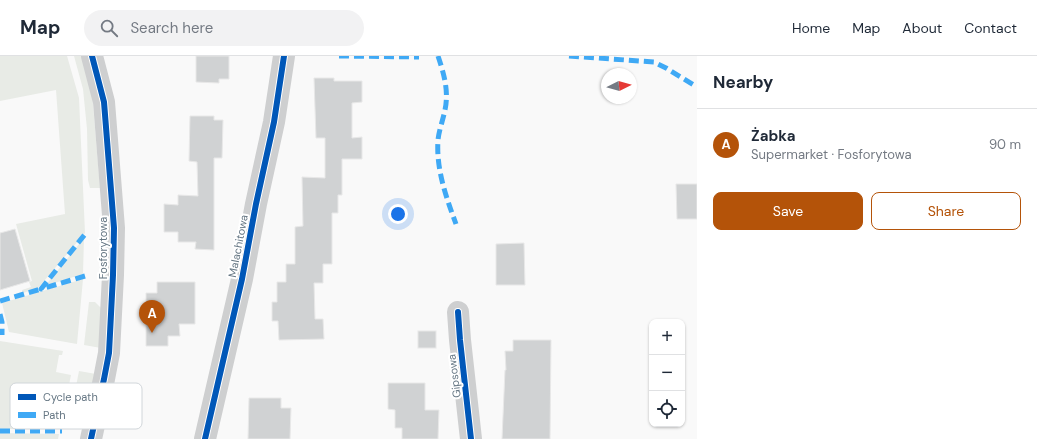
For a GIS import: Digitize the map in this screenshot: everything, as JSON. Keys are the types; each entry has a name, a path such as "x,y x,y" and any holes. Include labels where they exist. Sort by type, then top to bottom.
{"street":[{"name":"Fosforytowa","path":"92,56 104,102 114,228 109,353 103,383"},
{"name":"Malachitowa","path":"205,439 242,280 256,204 274,122 284,56"},
{"name":"Gipsowa","path":"458,312 471,439"},
{"name":"Fosforytowa","path":"91,439 93,429"}],"shaded area":[{"path":"0,56 67,56 79,98 85,233 38,288 23,293 22,290 31,287 29,282 32,281 16,224 65,214 56,90 0,101"},
{"path":"74,56 85,56 91,80 100,188 90,188 88,180 87,129 83,89"},
{"path":"84,238 83,274 45,286"},
{"path":"83,279 77,344 9,332 2,303"},
{"path":"89,302 95,302 102,309 101,348 84,345"},
{"path":"0,341 63,351 62,355 59,355 56,372 71,375 69,383 10,383 10,429 0,429"},
{"path":"79,371 96,374 94,383 77,383"},
{"path":"0,433 59,434 58,439 0,439"}],"building":[{"path":"196,56 229,56 229,79 219,79 219,83 196,82"},
{"path":"314,78 334,78 334,81 362,81 362,102 352,103 352,138 362,137 362,159 342,159 342,195 338,195 338,213 332,213 332,264 323,264 323,283 314,283 315,319 323,319 324,339 279,340 278,321 272,321 272,302 277,302 277,282 286,282 286,264 295,264 295,227 303,226 302,177 325,178 325,138 316,138"},
{"path":"190,116 214,116 214,120 223,120 222,158 214,158 214,250 195,249 196,242 178,242 178,232 164,232 164,204 178,205 178,195 198,196 197,162 189,161"},
{"path":"676,184 697,184 697,219 677,219"},
{"path":"15,229 30,281 0,290 0,233"},
{"path":"524,243 525,285 496,285 496,244"},
{"path":"157,282 195,282 195,324 179,324 180,336 168,336 168,346 146,346 146,293 157,293"},
{"path":"418,331 436,331 436,348 418,348"},
{"path":"513,340 551,340 550,439 502,439 506,370 505,351 513,351"},
{"path":"388,383 425,383 425,410 439,410 438,439 402,439 402,428 395,428 395,410 388,409"},
{"path":"249,398 281,398 281,408 291,408 290,439 248,439"}],"marked path":[{"path":"339,56 419,57"},
{"path":"438,56 446,89 445,110 438,140 440,172 445,193 456,224"},
{"path":"569,56 654,62 697,87"},
{"path":"85,276 41,289 86,233"},
{"path":"0,301 41,289"},
{"path":"0,314 2,322 2,335"},
{"path":"0,431 62,431"}],"cycle path":[{"path":"92,56 104,102 114,228 109,353 103,383"},
{"path":"205,439 242,279 256,204 274,122 284,56"},
{"path":"458,312 471,439"},
{"path":"91,439 93,429"}],"place":[{"name":"Żabka","path":"152,333"}]}
